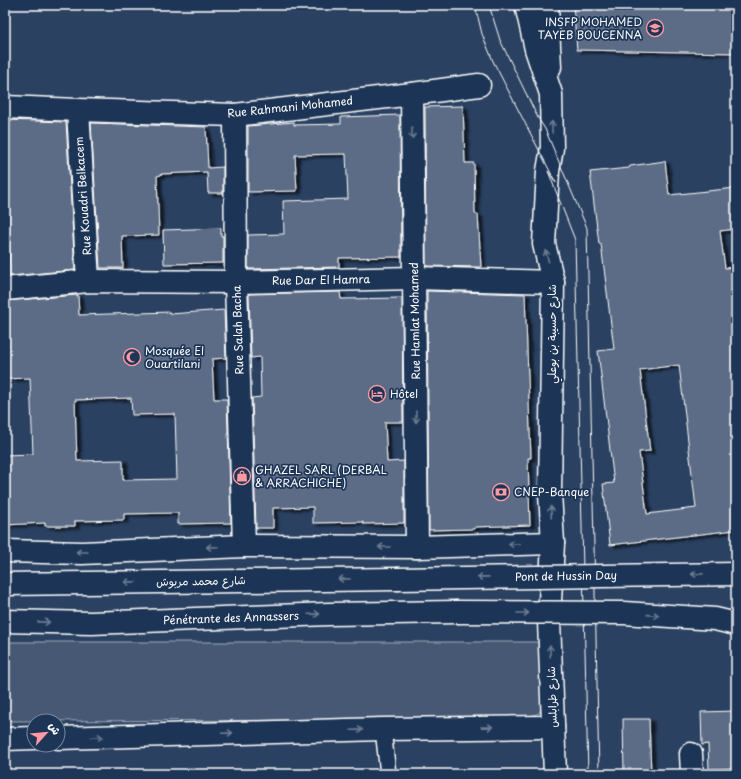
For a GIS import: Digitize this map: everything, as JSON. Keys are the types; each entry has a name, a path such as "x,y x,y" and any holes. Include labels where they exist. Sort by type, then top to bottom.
{"main road":[{"name":"شارع حسيبة بن بوعلي","path":"526,5 529,26 552,94 552,148 548,171 544,244 553,282 550,493 553,543 549,621"},
{"path":"547,5 552,94"},
{"name":"Rue Rahmani Mohamed","path":"5,107 235,115 479,85"},
{"name":"Rue Hamlat Mohamed","path":"412,94 417,547"},
{"name":"Rue Kouadri Belkacem","path":"78,110 88,281"},
{"name":"Rue Salah Bacha","path":"235,115 236,282 244,546"},
{"name":"Rue Dar El Hamra","path":"5,289 88,281 236,282 414,278 553,282"},
{"path":"5,551 82,553 244,546 417,547 553,543"},
{"name":"Pont de Hussin Day","path":"396,579 736,574"},
{"name":"شارع محمد مربوش","path":"5,584 396,579"},
{"name":"Pénétrante des Annassers","path":"5,622 91,623 329,614 456,612 624,613 715,619 736,624"},
{"name":"شارع طرابلس","path":"549,621 555,774"},
{"path":"66,738 383,729 553,727"},
{"path":"5,739 26,738"}],"lane":[{"path":"383,729 388,774"}],"shaded area":[{"path":"5,642 543,642 544,702 539,713 528,717 397,720 66,721 66,713 26,713 26,721 5,721"}],"building":[{"name":"INSFP MOHAMED TAYEB BOUCENNA","path":"573,5 736,5 736,53 577,50"},
{"path":"463,106 465,163 474,163 475,214 478,214 481,267 426,266 425,107"},
{"path":"400,115 401,257 339,258 339,267 248,269 248,235 284,234 283,201 348,199 346,154 295,155 297,191 248,192 248,126 294,122 294,125 341,124 341,117"},
{"path":"5,120 66,122 75,270 10,276 8,201 5,201"},
{"path":"91,123 206,127 208,168 223,167 223,193 208,193 207,172 161,174 157,176 159,235 122,236 123,268 100,268"},
{"path":"665,161 669,195 736,188 736,229 720,231 725,268 736,267 736,515 733,515 735,530 610,545 603,484 614,483 598,351 614,349 601,244 599,244 590,172 629,168 630,166","holes":["679,365 696,508 647,514 639,452 650,451 640,370"]},
{"path":"221,228 221,236 223,236 223,263 164,264 163,230"},
{"path":"427,291 525,294 531,458 528,458 530,525 475,527 475,529 429,530"},
{"path":"340,292 341,299 402,298 403,422 385,422 387,462 404,461 404,523 313,523 313,507 273,508 273,528 256,528 252,398 261,397 260,357 251,358 249,294"},
{"path":"78,295 79,315 170,312 170,314 224,310 226,358 212,359 214,399 227,399 231,523 178,524 178,513 124,514 124,520 75,521 75,526 45,526 45,523 5,525 5,455 33,454 30,378 5,379 5,301","holes":["131,398 132,415 175,414 177,479 123,480 123,460 77,461 75,400"]},
{"path":"736,711 736,768 709,769 708,744 702,745 701,712"},
{"path":"623,719 649,719 651,774 624,774"}],"tram line":[{"path":"475,5 482,34 493,61 556,183 548,171 575,240 588,774"},
{"path":"489,5 500,40 538,118 545,129 587,228 599,774"}],"place":[{"name":"INSFP MOHAMED TAYEB BOUCENNA","path":"655,28"},
{"name":"Mosquée El Ouartilani","path":"132,357"},
{"name":"Hôtel","path":"377,394"},
{"name":"GHAZEL SARL (DERBAL & ARRACHICHE)","path":"242,476"},
{"name":"CNEP-Banque","path":"501,492"}]}
